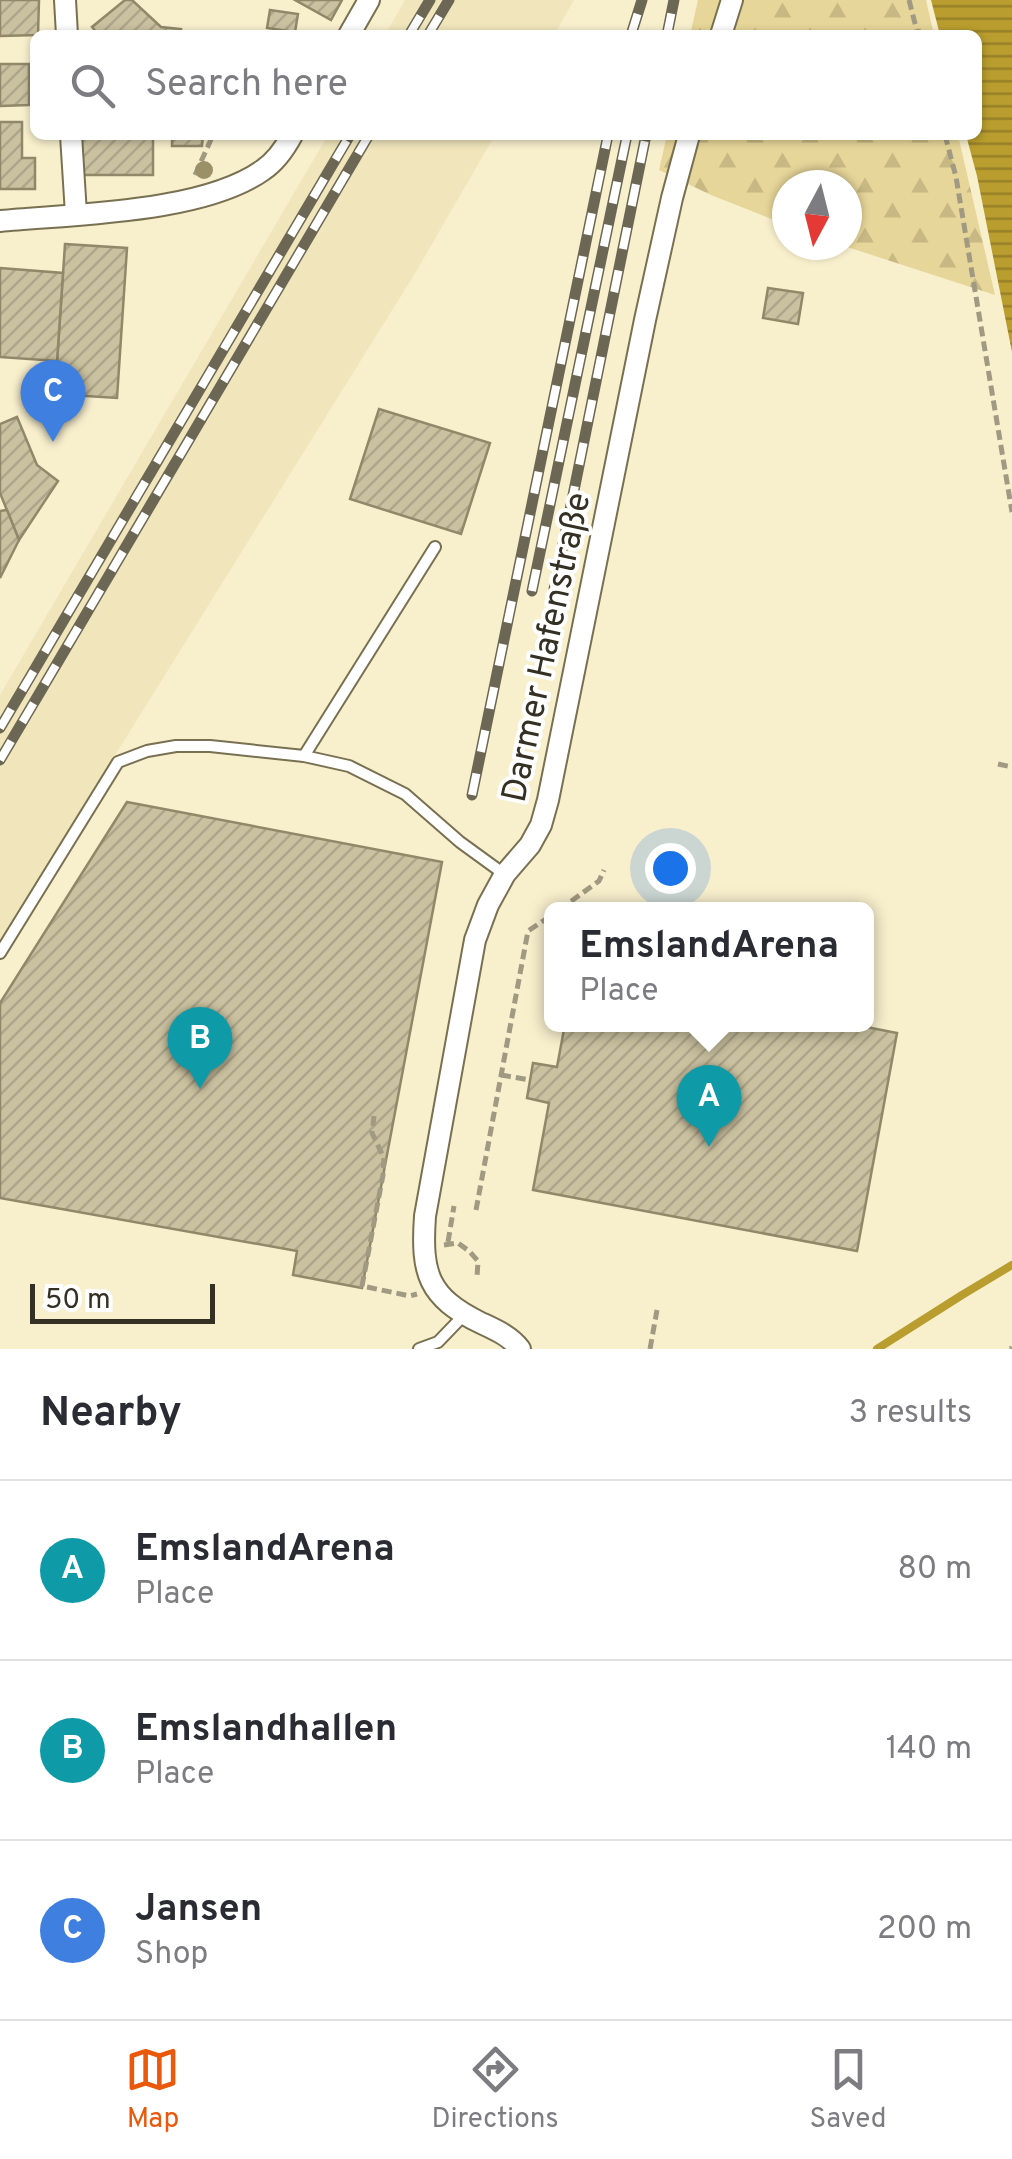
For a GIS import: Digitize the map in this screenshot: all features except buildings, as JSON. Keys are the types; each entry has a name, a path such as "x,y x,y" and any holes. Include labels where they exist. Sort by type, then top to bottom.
{"street":[{"path":"65,0 66,30"},
{"path":"353,30 369,0"},
{"path":"723,30 732,0"},
{"path":"71,140 76,214"},
{"path":"0,221 206,196 266,169 289,140"},
{"name":"Darmer Hafenstraße","path":"434,1288 426,1264 425,1216 475,940 505,874 541,825 548,800 645,320 688,140"},
{"path":"434,1288 446,1302 506,1336 520,1349"}],"lane":[{"path":"304,756 436,547"},
{"path":"0,953 118,762 176,746 304,756 349,766 405,794 460,842 505,874"},
{"path":"419,1349 438,1342 464,1314"}],"path":[{"path":"909,0 917,30"},
{"path":"183,200 211,140"},
{"path":"946,140 956,177 1012,512"},
{"path":"998,764 1012,768"},
{"path":"570,902 599,881 604,870"},
{"path":"476,1210 528,931 544,920"},
{"path":"502,1075 530,1080"},
{"path":"374,1116 372,1133 384,1158 383,1176 362,1286 410,1296 434,1288"},
{"path":"448,1246 454,1206"},
{"path":"424,1240 448,1246 458,1243 478,1260 477,1277"},
{"path":"650,1349 657,1310"}],"shaded area":[{"path":"405,0 574,0 557,30 388,30"},
{"path":"931,0 1012,0 1012,352 967,140 982,140 982,30 939,30"},
{"path":"325,140 492,140 414,275 0,940 0,695"}],"green space":[{"path":"698,0 926,0 933,30 691,30"},
{"path":"666,140 959,140 995,295 862,252 862,170 772,170 772,219 659,170"}],"waterway":[{"path":"877,1349 1012,1265"}],"railway":[{"path":"412,30 430,0"},
{"path":"431,30 449,0"},
{"path":"633,30 642,0"},
{"path":"668,30 674,0"},
{"path":"0,728 347,140"},
{"path":"0,760 366,140"},
{"path":"472,795 607,140"},
{"path":"532,591 626,140"},
{"path":"553,594 645,140"}],"place":[{"name":"Jansen","path":"53,442"},
{"name":"Emslandhallen","path":"200,1089"},
{"name":"EmslandArena","path":"709,1147"}]}
